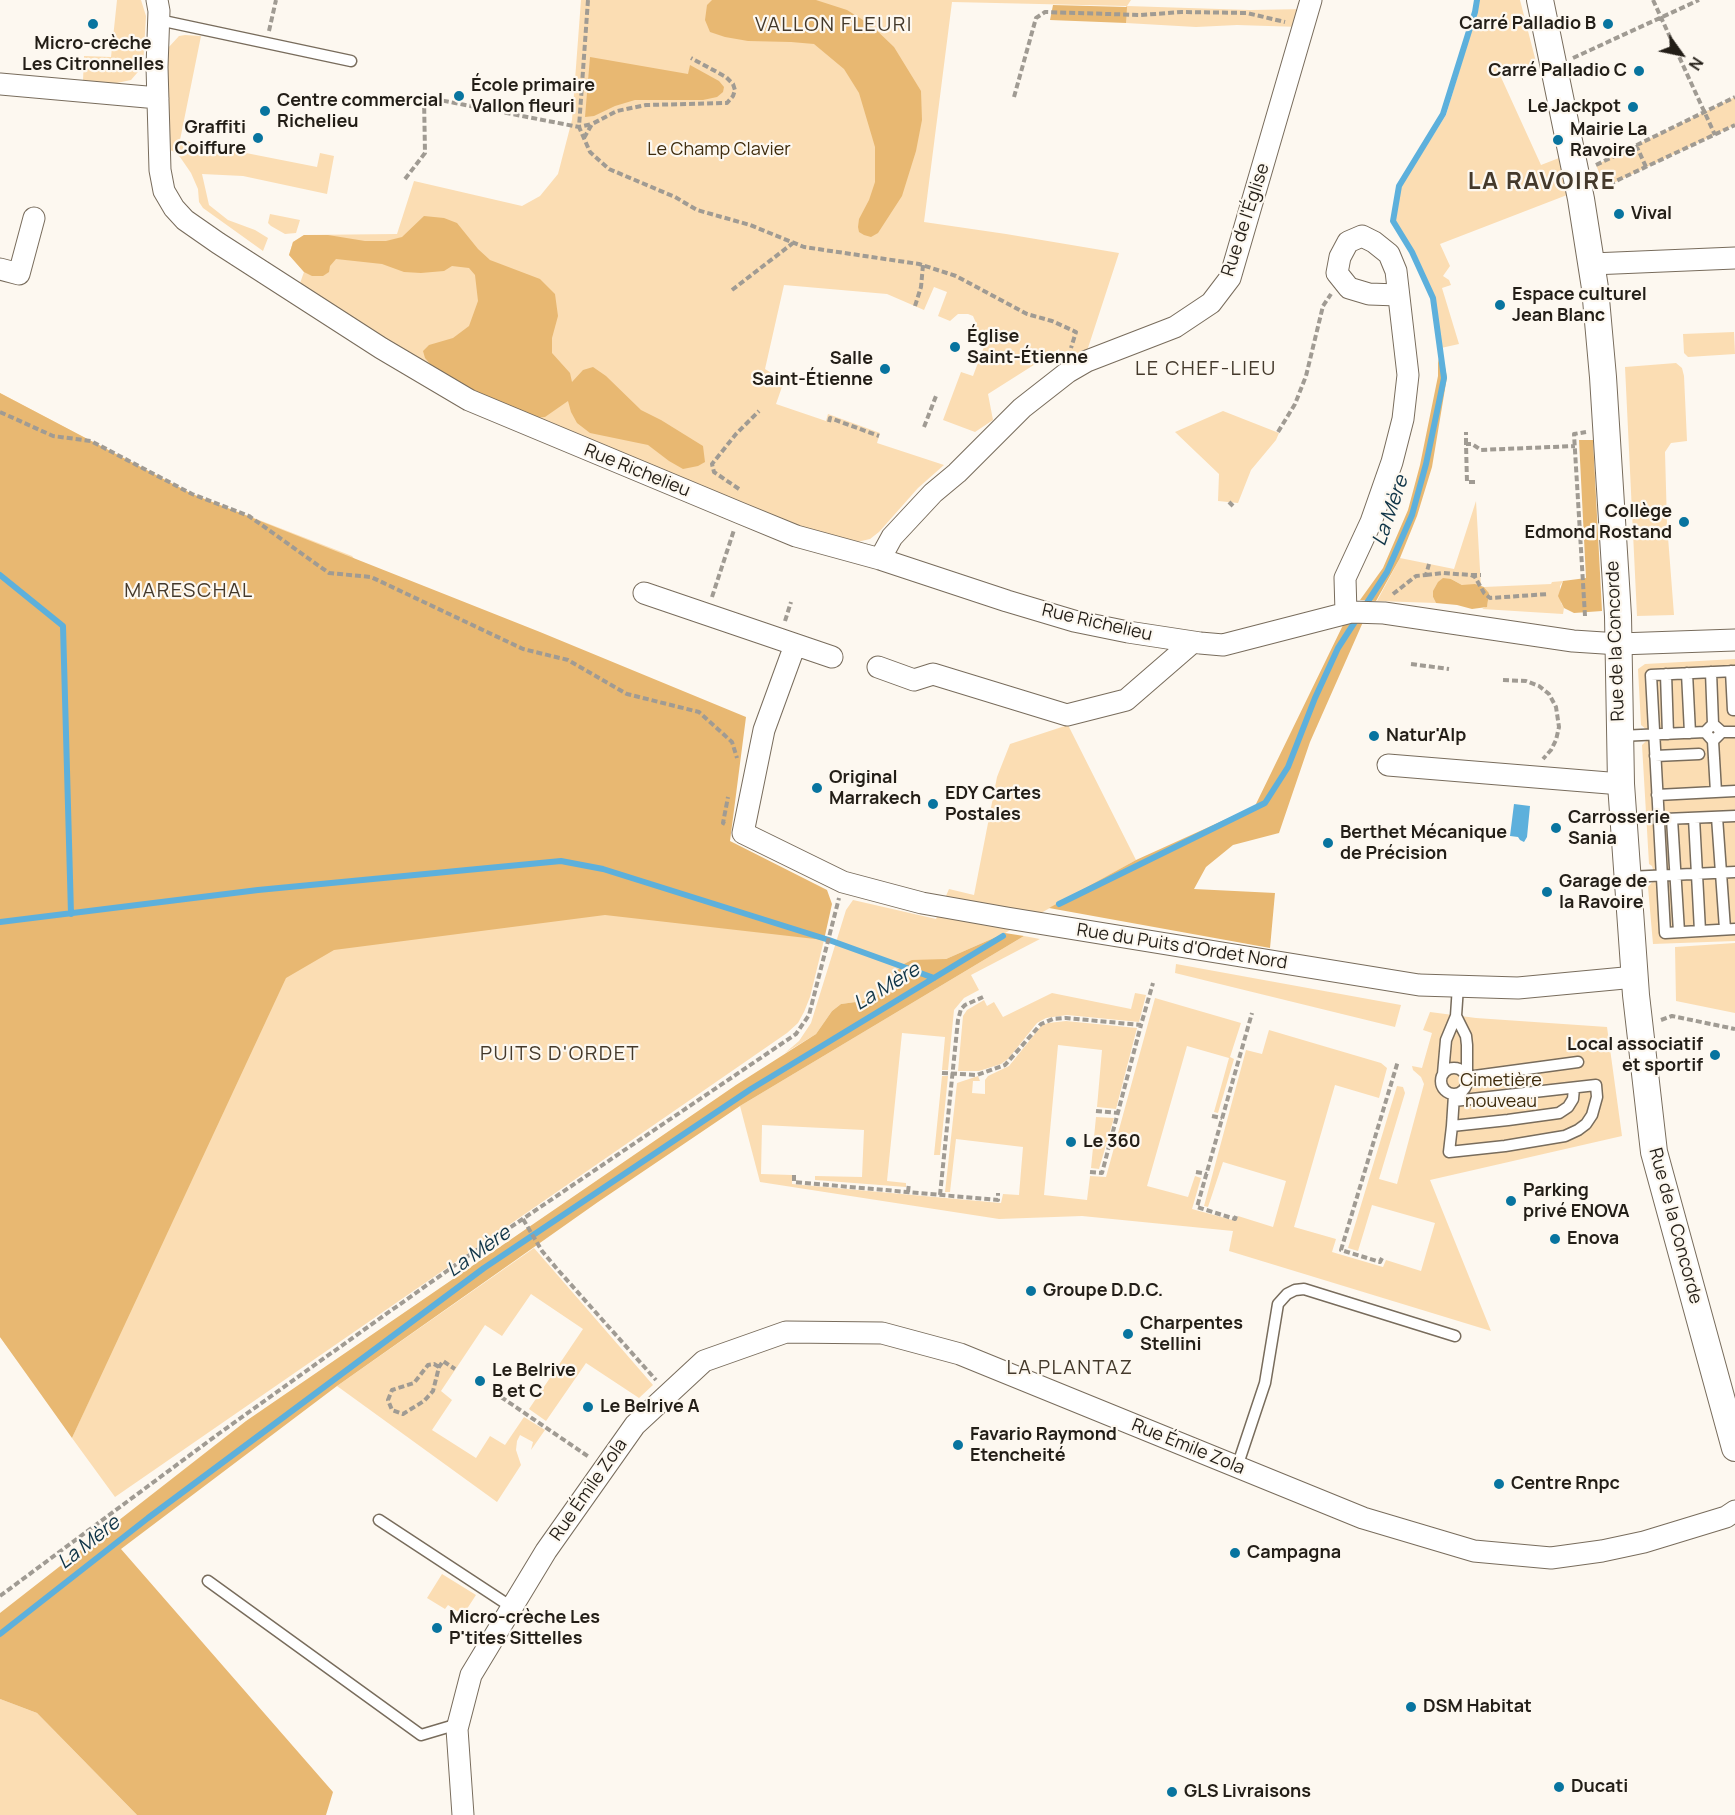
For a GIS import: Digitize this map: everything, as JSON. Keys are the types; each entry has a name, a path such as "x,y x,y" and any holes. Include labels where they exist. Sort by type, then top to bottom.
{"street":[{"name":"Rue de l'Église","path":"880,559 892,537 933,493 957,473 1022,408 1068,372 1087,361 1175,327 1211,303 1230,278 1311,0"},
{"name":"Rue de la Concorde","path":"1540,0 1562,102 1592,264 1603,377 1619,644 1621,784 1635,977 1654,1152 1735,1448"},
{"name":"Rue Richelieu","path":"158,10 160,170 164,190 174,208 185,220 225,248 381,348 469,400 796,536 880,559 1074,621 1128,632 1223,645 1348,613 1385,607"},
{"path":"0,84 158,98"},
{"path":"0,268 19,274 34,218"},
{"path":"1348,613 1345,578 1371,522 1392,462 1403,419 1408,375 1396,271 1389,254 1362,236 1348,242 1340,257 1337,273 1349,288 1369,294 1398,295"},
{"path":"1592,264 1735,258"},
{"path":"644,593 832,657"},
{"path":"1385,607 1573,640 1619,644 1735,640"},
{"path":"878,667 915,680 933,674 1067,715 1126,700 1193,642"},
{"path":"743,833 764,730 795,645"},
{"path":"1388,765 1621,784"},
{"name":"Rue du Puits d'Ordet Nord","path":"743,833 843,882 922,903 1419,986 1518,988 1635,977"},
{"name":"Rue Émile Zola","path":"463,1815 458,1724 471,1675 546,1551 635,1425 704,1361 786,1332 882,1333 960,1354 1363,1518 1474,1551 1551,1558 1602,1551 1654,1539 1726,1517 1735,1511"}],"lane":[{"path":"158,10 266,44 351,61"},
{"path":"1717,816 1721,873 1730,929 1665,933 1651,675 1733,671 1733,710 1735,710"},
{"path":"1711,672 1713,724 1722,732 1735,732"},
{"path":"1688,673 1690,733"},
{"path":"1666,674 1668,734"},
{"path":"1620,736 1705,732 1713,724"},
{"path":"1705,732 1713,741 1716,792"},
{"path":"1713,741 1722,732"},
{"path":"1655,756 1699,754"},
{"path":"1657,795 1735,791"},
{"path":"1659,820 1735,816"},
{"path":"1694,818 1700,931"},
{"path":"1672,819 1679,932"},
{"path":"1628,877 1735,872"},
{"path":"1456,1016 1466,1036 1468,1083 1465,1089 1454,1098 1449,1152 1565,1136 1578,1131 1586,1124 1592,1115 1597,1098 1596,1085 1454,1098 1446,1092 1442,1086 1446,1041 1456,1016 1458,986"},
{"path":"1467,1076 1578,1062"},
{"path":"1443,1074 1453,1067 1461,1069 1467,1076"},
{"path":"1452,1126 1559,1113 1568,1107 1573,1099 1574,1088"},
{"path":"1237,1467 1265,1383 1278,1304 1287,1294 1304,1289 1455,1336"},
{"path":"379,1520 513,1608"},
{"path":"207,1581 421,1735 458,1724"}],"path":[{"path":"266,44 276,0"},
{"path":"588,0 579,127 590,152 609,169 675,197 697,210 750,225 804,247 922,265 956,276 1027,314 1052,321 1076,332"},
{"path":"1653,0 1715,135"},
{"path":"1566,61 1699,0"},
{"path":"1014,97 1036,18 1045,12 1141,15 1182,12 1247,14 1304,25"},
{"path":"586,31 594,33"},
{"path":"405,179 425,153 424,97 579,127 592,124 617,111 645,105 727,103 734,96 733,84 691,58"},
{"path":"1590,168 1735,97"},
{"path":"584,138 592,124"},
{"path":"1595,191 1735,125"},
{"path":"1636,145 1646,167"},
{"path":"732,291 794,243"},
{"path":"915,306 921,287 922,265"},
{"path":"1278,432 1295,404 1306,376 1323,306 1341,278"},
{"path":"924,427 936,396"},
{"path":"0,411 54,436 91,441 192,494 249,516 329,573 371,577 523,649 567,660 627,694 699,712 732,742 738,759"},
{"path":"743,494 714,472 712,464 736,434 759,411"},
{"path":"829,422 830,418 879,436"},
{"path":"1585,616 1574,434 1593,431"},
{"path":"1467,432 1467,482 1475,482"},
{"path":"1466,444 1472,444 1481,450 1575,446"},
{"path":"706,615 737,521"},
{"path":"1426,575 1429,564"},
{"path":"1385,607 1416,576 1443,573 1481,575"},
{"path":"1471,575 1490,598 1549,594"},
{"path":"1411,664 1449,669"},
{"path":"1503,680 1526,681 1539,686 1549,694 1556,707 1559,728 1551,750 1544,758 1525,762 1524,776"},
{"path":"730,790 723,823 743,833"},
{"path":"0,1596 294,1379 523,1219 796,1034 809,1015 843,882"},
{"path":"1090,1172 1102,1173 1153,983"},
{"path":"940,1195 958,1020 961,1009 969,1001 982,997"},
{"path":"1236,1215 1235,1219 1197,1208 1252,1013"},
{"path":"1640,1024 1672,1016 1735,1029"},
{"path":"942,1073 977,1075 1005,1065 1041,1024 1053,1019 1142,1025"},
{"path":"1382,1258 1380,1262 1341,1250 1398,1061"},
{"path":"1096,1111 1119,1113"},
{"path":"1212,1116 1222,1118"},
{"path":"1196,1172 1207,1174"},
{"path":"794,1175 794,1182 940,1195 998,1200 998,1193"},
{"path":"908,1192 909,1183"},
{"path":"523,1219 542,1251 668,1395"},
{"path":"439,1367 434,1364 428,1365 414,1383 392,1390 388,1400 392,1410 403,1414 424,1401 433,1391 439,1367 443,1361 455,1369"},
{"path":"501,1397 605,1468"}],"green space":[{"path":"117,0 141,0 146,16 143,66 131,80 112,84 83,81 84,56 111,57"},
{"name":"Le Champ Clavier","path":"581,0 1131,0 1127,6 1250,10 1306,9 1300,27 1237,25 1196,27 1126,23 1126,6 952,2 924,222 1119,253 1087,351 1063,367 1059,349 988,394 993,420 975,432 943,420 961,372 973,376 988,336 977,331 973,316 968,314 958,314 950,321 938,316 947,292 934,287 924,310 887,294 784,285 765,369 784,381 776,404 826,421 828,414 880,433 877,443 944,465 918,488 879,532 870,539 857,542 800,527 489,401 299,286 304,272 289,255 293,242 304,235 397,234 414,181 522,206 540,196 558,174 572,120"},
{"path":"1479,0 1520,0 1536,62 1500,75 1541,165 1559,158 1567,195 1440,244 1450,266 1443,276 1449,280 1451,285 1442,288 1459,344 1441,348 1435,297 1416,254 1395,220 1401,186 1446,115"},
{"path":"179,36 201,36 180,140 317,167 320,153 334,156 327,194 243,176 202,174 209,205 228,220 255,230 268,238 263,251 203,208 199,202 198,189 191,173 180,157 173,151 164,149 168,48"},
{"path":"1735,97 1735,125 1605,187 1596,165"},
{"path":"270,214 300,220 296,233 285,234 271,226 268,223"},
{"path":"1734,332 1735,354 1688,357 1684,353 1683,334"},
{"path":"1676,363 1682,368 1684,376 1687,441 1671,443 1665,452 1667,524 1674,615 1637,616 1625,367"},
{"path":"0,393 192,494 352,556 529,776 818,913 824,940 810,997 798,1023 787,1033 115,1497 72,1438 93,1392 21,1365 0,1337"},
{"path":"1223,411 1279,433 1276,440 1251,470 1238,503 1218,501 1219,474 1175,432"},
{"path":"1476,501 1481,587 1462,585 1451,579 1433,597 1436,603 1377,601 1400,558 1454,569"},
{"path":"1563,581 1560,586 1563,614 1482,609 1487,606 1489,593 1484,587 1551,584"},
{"path":"1735,659 1735,941 1653,944 1648,887 1654,880 1654,873 1649,864 1642,745 1647,740 1647,730 1641,725 1638,669 1645,664"},
{"path":"1068,725 1136,860 1005,933 946,959 895,974 877,996 870,1000 841,1004 832,1011 816,1034 785,1053 799,1041 811,1023 846,910 853,900 936,919 949,889 974,895 997,777 1010,744"},
{"name":"Cimetière nouveau","path":"1024,936 1040,939 971,975 979,990 964,998 954,1010 948,1070 942,1070 945,1037 902,1033 887,1181 906,1183 906,1187 815,1180 815,1176 862,1177 864,1130 762,1125 761,1174 792,1175 792,1184 1001,1203 1003,1194 1019,1195 1023,1147 956,1139 950,1192 945,1192 957,1083 978,1076 980,1081 973,1081 972,1093 985,1094 985,1080 988,1076 1009,1066 1042,1025 1048,1023 1066,1021 1137,1028 1116,1109 1097,1107 1102,1050 1058,1045 1044,1195 1087,1200 1090,1176 1106,1177 1155,998 1241,1023 1230,1057 1234,1059 1218,1113 1214,1112 1229,1058 1187,1046 1147,1186 1188,1197 1195,1176 1201,1178 1192,1209 1236,1221 1238,1216 1273,1227 1286,1181 1223,1162 1208,1207 1204,1206 1246,1050 1262,1054 1269,1030 1381,1063 1387,1068 1379,1098 1335,1085 1294,1227 1336,1239 1332,1252 1383,1267 1386,1260 1421,1271 1435,1223 1372,1205 1358,1251 1348,1248 1397,1086 1403,1087 1405,1093 1379,1179 1397,1184 1424,1084 1412,1066 1422,1068 1432,1033 1423,1030 1430,1012 1476,1018 1607,1027 1622,1136 1430,1180 1491,1331 1229,1251 1233,1231 1082,1216 999,1219 760,1182 740,1106"},
{"path":"1735,943 1735,1013 1676,1001 1675,947"},
{"path":"1176,964 1401,1005 1395,1027 1175,973"},
{"path":"1052,993 1131,1009 1135,993 1146,995 1139,1022 1067,1015 1046,1018 1037,1023 1008,1059 1001,1064 979,1071 958,1071 963,1016 967,1010 984,1000 987,1006 994,1002 1003,1017"},
{"path":"942,1076 948,1076 940,1155 934,1155"},
{"path":"1096,1117 1114,1118 1099,1169 1091,1168"},
{"path":"534,1248 653,1385 639,1398 586,1363 546,1421 529,1409 583,1329 531,1294 502,1336 485,1325 441,1391 452,1400 432,1430 476,1458 490,1436 505,1445 524,1417 545,1430 531,1450 533,1442 520,1435 516,1450 521,1465 497,1502 337,1386"},
{"path":"442,1574 476,1595 463,1615 448,1605 445,1609 427,1598"},
{"path":"0,1699 37,1713 137,1815 0,1815"}],"shaded area":[{"path":"712,0 816,0 847,10 871,25 894,47 921,91 922,120 916,151 902,196 878,233 871,237 859,232 859,219 875,182 875,147 859,93 844,69 814,44 748,41 710,32 705,20 707,5"},
{"path":"1053,5 1127,7 1126,23 1050,20"},
{"path":"590,57 688,74 690,65 719,81 724,87 723,92 717,97 703,100 635,100 594,116 585,117"},
{"path":"424,216 444,218 457,223 490,260 540,279 555,294 558,316 552,338 552,353 570,373 572,382 583,370 593,367 606,376 641,410 703,446 705,462 683,469 648,445 590,433 577,423 568,401 545,417 530,418 439,374 425,358 423,351 429,345 453,338 469,326 478,301 475,275 469,268 452,266 444,271 404,272 382,264 336,259 330,266 329,272 323,276 312,276 304,272 289,255 293,242 304,235 386,241 402,237"},
{"path":"1441,348 1447,377 1432,467 1417,516 1400,558 1376,601 1360,600 1383,568 1408,510 1420,465 1438,376"},
{"path":"0,393 192,494 540,632 746,717 730,841 827,890 832,904 824,940 605,915 334,950 286,978 72,1438 0,1337"},
{"path":"1579,440 1593,440 1602,611 1574,613 1564,608 1558,596 1563,581 1586,578"},
{"path":"1443,578 1451,579 1462,585 1475,584 1484,587 1489,593 1487,607 1472,609 1436,603 1433,591"},
{"path":"1363,622 1310,742 1279,833 1233,845 1206,867 1194,889 1275,893 1270,948 1049,908 1136,860 1255,806 1344,623"},
{"path":"1005,933 1024,936 740,1106 598,1202 337,1386 121,1549 333,1792 326,1815 137,1815 37,1713 0,1699 0,1613 246,1421 736,1085 816,1034 832,1011 841,1004 870,1000 877,996 902,965 912,960 946,959"}],"water":[{"path":"1514,804 1530,806 1527,837 1524,842 1518,837 1510,836"}],"waterway":[{"name":"La Mère","path":"1363,609 1387,572 1412,515 1426,464 1444,378 1433,298 1412,252 1393,221 1399,186 1443,114 1477,0"},
{"path":"0,575 63,626 71,914"},
{"name":"La Mère","path":"1059,904 1265,803 1288,767 1315,698 1338,648 1358,617"},
{"path":"0,922 258,890 561,861 603,869 829,940 934,978"},
{"name":"La Mère","path":"0,1634 148,1518 484,1268 751,1089 1003,936"}],"place":[{"name":"Micro-crèche Les Citronnelles","path":"93,24"},
{"name":"Carré Palladio B","path":"1608,24"},
{"name":"Carré Palladio C","path":"1639,71"},
{"name":"École primaire Vallon fleuri","path":"459,96"},
{"name":"Le Jackpot","path":"1633,107"},
{"name":"Centre commercial Richelieu","path":"265,111"},
{"name":"Graffiti Coiffure","path":"258,138"},
{"name":"Mairie La Ravoire","path":"1558,140"},
{"name":"Vival","path":"1619,214"},
{"name":"Espace culturel Jean Blanc","path":"1500,305"},
{"name":"Église Saint-Étienne","path":"955,347"},
{"name":"Salle Saint-Étienne","path":"885,369"},
{"name":"Collège Edmond Rostand","path":"1684,522"},
{"name":"Natur'Alp","path":"1374,736"},
{"name":"Original Marrakech","path":"817,788"},
{"name":"EDY Cartes Postales","path":"933,804"},
{"name":"Carrosserie Sania","path":"1556,828"},
{"name":"Berthet Mécanique de Précision","path":"1328,843"},
{"name":"Garage de la Ravoire","path":"1547,892"},
{"name":"Local associatif et sportif","path":"1715,1055"},
{"name":"Le 360","path":"1071,1142"},
{"name":"Parking privé ENOVA","path":"1511,1201"},
{"name":"Enova","path":"1555,1239"},
{"name":"Groupe D.D.C.","path":"1031,1291"},
{"name":"Charpentes Stellini","path":"1128,1334"},
{"name":"Le Belrive B et C","path":"480,1381"},
{"name":"Le Belrive A","path":"588,1407"},
{"name":"Favario Raymond Etencheité","path":"958,1445"},
{"name":"Centre Rnpc","path":"1499,1484"},
{"name":"Campagna","path":"1235,1553"},
{"name":"Micro-crèche Les P'tites Sittelles","path":"437,1628"},
{"name":"DSM Habitat","path":"1411,1707"},
{"name":"Ducati","path":"1559,1787"},
{"name":"GLS Livraisons","path":"1172,1792"}],"district":[{"name":"VALLON FLEURI","path":"834,25"},
{"name":"LA RAVOIRE","path":"1542,182"},
{"name":"LE CHEF-LIEU","path":"1206,369"},
{"name":"MARESCHAL","path":"189,591"},
{"name":"PUITS D'ORDET","path":"560,1054"},
{"name":"LA PLANTAZ","path":"1070,1368"}]}
